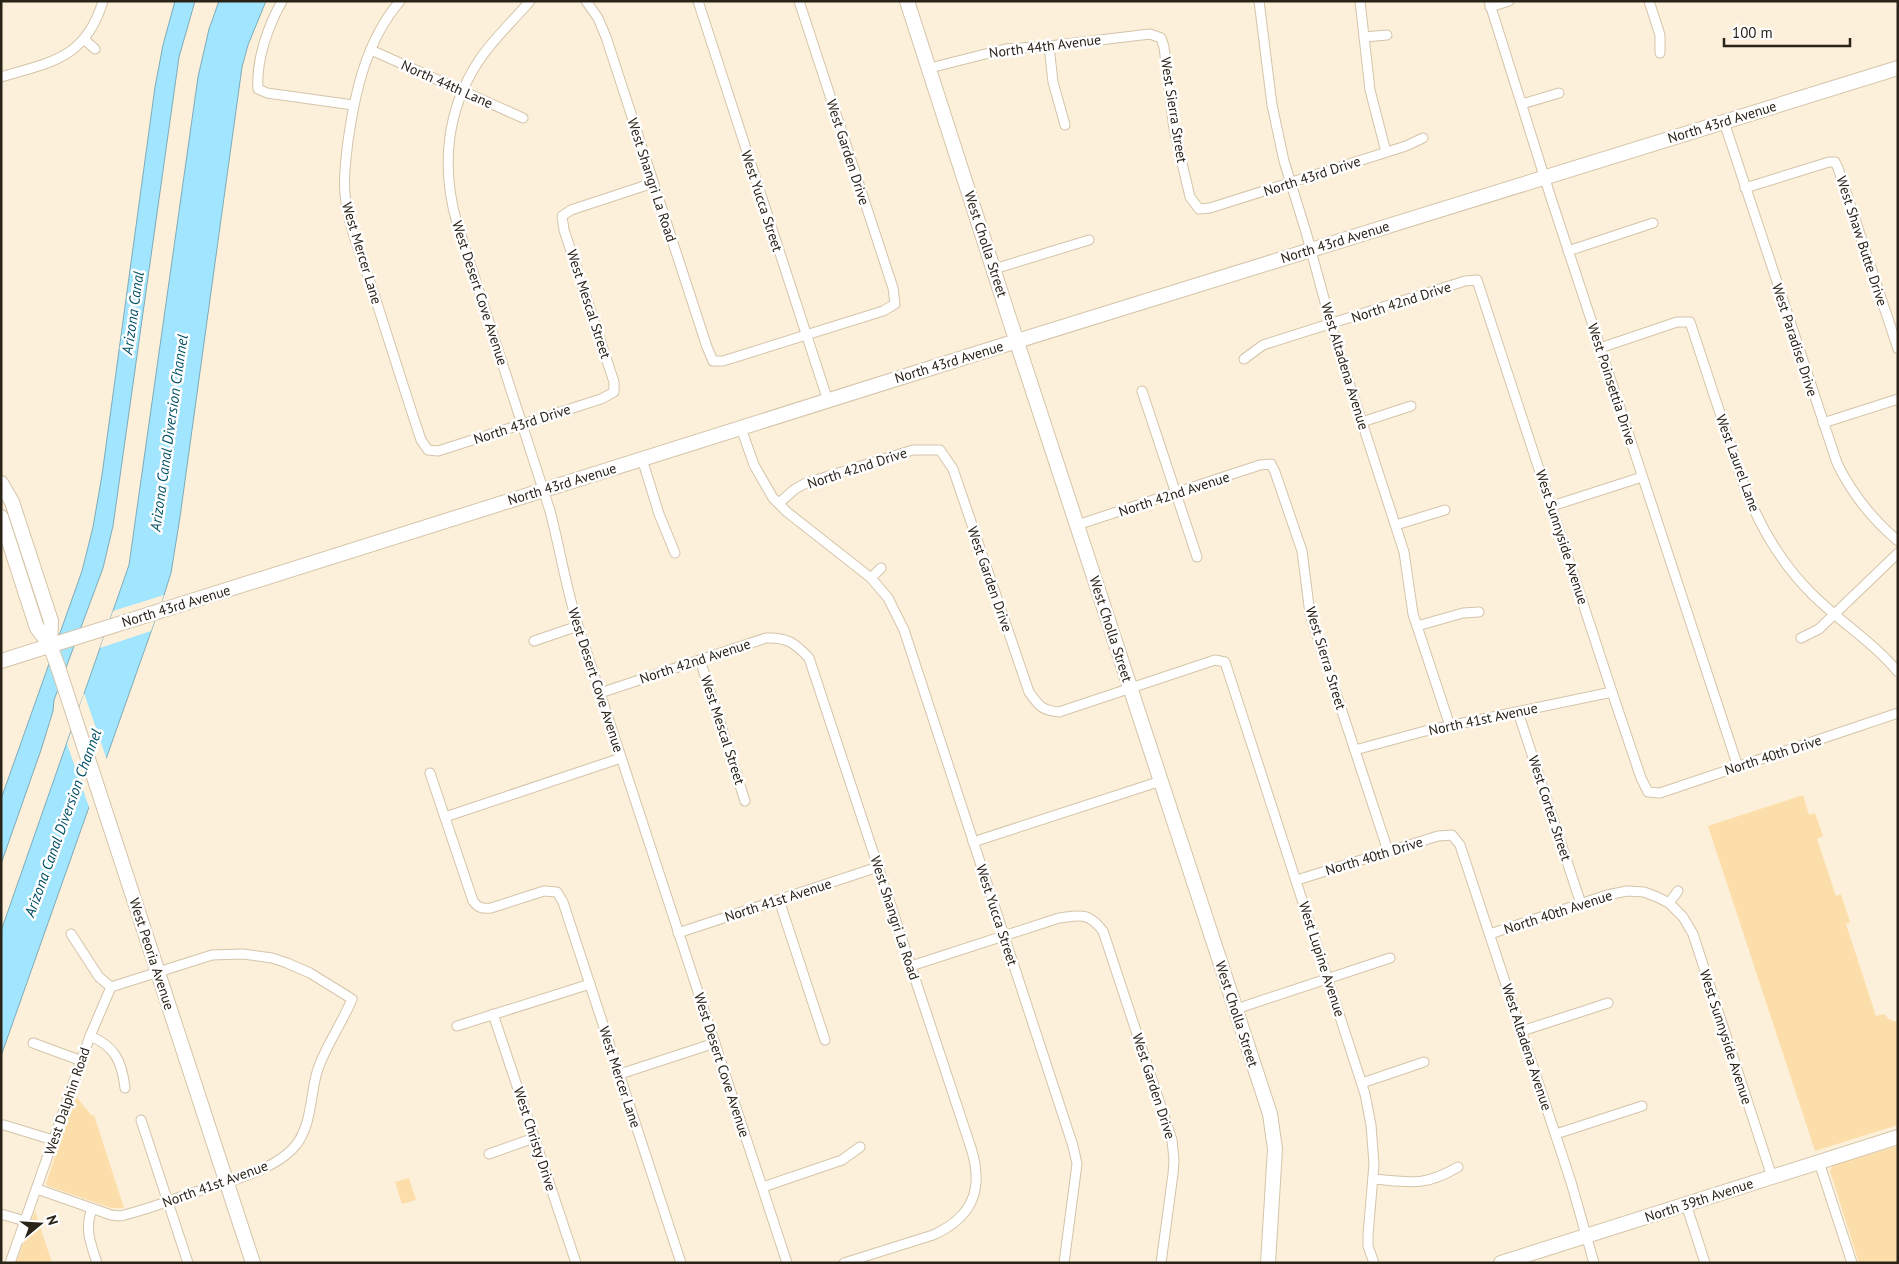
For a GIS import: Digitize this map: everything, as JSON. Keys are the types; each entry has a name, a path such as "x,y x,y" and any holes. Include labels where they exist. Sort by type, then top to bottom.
{"main road":[{"name":"West Cholla Street","path":"907,1 1268,1108 1275,1149 1275,1176 1268,1263"},
{"name":"North 43rd Avenue","path":"1,661 1017,341 1898,68"},
{"name":"West Peoria Avenue","path":"1,483 12,502 51,621 50,645"},
{"name":"West Peoria Avenue","path":"1,517 37,628 50,645 253,1263"},
{"name":"North 39th Avenue","path":"1501,1263 1898,1137"}],"street":[{"path":"1,77 64,56 85,40 98,17 103,1"},
{"path":"282,1 271,26 262,56 257,76 258,89 267,93 353,105"},
{"name":"West Mercer Lane","path":"400,1 384,23 370,50 358,82 344,172 346,206 421,440 428,450"},
{"name":"West Desert Cove Avenue","path":"530,1 478,62 463,92 451,131 447,162 448,187 457,223 543,490 560,548 568,594 578,626 787,1263"},
{"name":"West Shangri La Road","path":"586,1 598,18 606,37 707,347 713,360 724,361 806,335"},
{"name":"West Yucca Street","path":"698,1 828,401"},
{"name":"West Garden Drive","path":"799,1 893,288 895,304 883,311 806,335"},
{"name":"West Altadena Avenue","path":"1259,1 1272,105 1290,182 1311,250 1330,324 1404,552 1417,626 1450,726"},
{"path":"1360,1 1370,90 1386,152"},
{"path":"1489,4 1509,1"},
{"path":"1649,1 1660,35 1660,53"},
{"name":"West Poinsettia Drive","path":"1489,4 1568,251 1738,767"},
{"name":"North 44th Avenue","path":"930,68 1005,48 1049,46 1150,34 1161,38"},
{"path":"1364,37 1387,35"},
{"name":"West Sierra Street","path":"1161,38 1164,47 1174,129 1190,197 1199,209"},
{"path":"85,40 95,49"},
{"path":"1049,46 1053,82 1065,125"},
{"name":"North 44th Lane","path":"370,50 523,118"},
{"path":"1522,104 1559,93"},
{"name":"West Paradise Drive","path":"1724,122 1822,423 1837,463 1853,492 1874,519 1898,541"},
{"name":"North 43rd Drive","path":"1199,209 1210,208 1406,146 1423,138"},
{"name":"West Shaw Butte Drive","path":"1745,188 1829,162 1835,162 1898,349"},
{"name":"West Mescal Street","path":"614,392 614,382 564,230 562,216 571,210 653,183"},
{"path":"1568,251 1653,223"},
{"path":"994,270 1089,240"},
{"name":"North 42nd Drive","path":"1244,359 1263,345 1465,281 1477,280"},
{"name":"West Sunnyside Avenue","path":"1477,280 1612,692 1641,778 1648,792"},
{"name":"West Laurel Lane","path":"1600,348 1677,322 1690,322 1742,480 1754,511 1767,536 1787,566 1812,594 1878,650 1898,672"},
{"path":"1142,391 1197,557"},
{"name":"North 43rd Drive","path":"428,450 438,450 522,424 602,399 614,392"},
{"path":"1822,423 1898,399"},
{"path":"1362,422 1411,406"},
{"name":"West Yucca Street","path":"741,428 754,465 763,482 779,503 871,578 888,598 904,630 1076,1157 1077,1164 1064,1263"},
{"name":"North 42nd Drive","path":"779,503 795,489 806,483 912,450 940,450"},
{"name":"West Garden Drive","path":"940,450 953,469 1029,692 1040,707 1059,712 1131,688"},
{"path":"642,459 675,553"},
{"name":"West Sierra Street","path":"1271,464 1302,551 1310,614 1388,851"},
{"name":"North 42nd Avenue","path":"1077,526 1260,465 1271,464"},
{"path":"1552,506 1642,477"},
{"path":"1396,525 1445,510"},
{"path":"1801,638 1815,632 1898,553"},
{"path":"871,578 882,568"},
{"path":"1417,626 1463,613 1479,612"},
{"path":"534,641 578,626"},
{"name":"North 42nd Avenue","path":"600,693 766,638 780,637 791,642"},
{"name":"West Shangri La Road","path":"791,642 809,658 816,675 975,1162 977,1178 971,1202 957,1222 933,1235 844,1263"},
{"name":"West Mescal Street","path":"700,660 745,801"},
{"name":"West Lupine Avenue","path":"1131,688 1215,660 1225,662 1362,1083 1371,1125 1374,1164 1368,1235 1368,1246 1374,1263"},
{"name":"North 41st Avenue","path":"1355,750 1450,726 1612,692"},
{"name":"West Cortez Street","path":"1518,712 1581,904"},
{"name":"North 40th Drive","path":"1648,792 1660,792 1898,713"},
{"path":"430,773 445,817 621,758"},
{"path":"973,842 1161,781"},
{"name":"West Mercer Lane","path":"445,817 476,906 483,909 491,908 544,891 557,892 563,902 681,1263"},
{"name":"West Altadena Avenue","path":"1452,835 1460,845 1490,934 1575,1194 1594,1263"},
{"name":"North 40th Drive","path":"1296,880 1438,836 1452,835"},
{"name":"North 41st Avenue","path":"678,933 878,867"},
{"name":"North 40th Avenue","path":"1490,934 1627,891 1644,892 1668,903"},
{"path":"1668,903 1678,891"},
{"path":"779,900 825,1040"},
{"name":"West Sunnyside Avenue","path":"1668,903 1683,917 1692,934 1772,1177"},
{"name":"West Garden Drive","path":"1004,935 1059,918 1079,915 1091,917 1103,931 1172,1140 1173,1174 1160,1263"},
{"path":"71,934 98,977 111,987 158,971"},
{"path":"911,966 1004,935"},
{"name":"North 41st Avenue","path":"36,1189 92,1209 120,1216 226,1182 272,1164 296,1144 308,1121 317,1072 352,1000 310,973 272,958 243,954 212,955 158,971"},
{"path":"1236,1009 1390,958"},
{"path":"457,1026 590,984"},
{"name":"West Dalphin Road","path":"10,1263 90,1036 111,987"},
{"path":"1522,1031 1608,1003"},
{"name":"West Christy Drive","path":"493,1014 576,1263"},
{"path":"90,1036 108,1046 117,1056 123,1069 125,1088"},
{"path":"33,1043 82,1060"},
{"path":"620,1074 714,1043"},
{"path":"1362,1083 1424,1062"},
{"path":"1556,1134 1642,1106"},
{"path":"141,1120 188,1263"},
{"path":"4,1124 53,1140"},
{"path":"489,1154 534,1138"},
{"path":"762,1187 842,1160 860,1147"},
{"path":"1819,1162 1852,1263"},
{"path":"1373,1179 1420,1182 1438,1178 1458,1167"},
{"path":"1686,1204 1705,1263"},
{"path":"92,1209 87,1228 97,1263"},
{"path":"1,1214 26,1221"}],"shaded area":[{"path":"1803,795 1809,815 1815,813 1823,836 1817,839 1836,896 1841,894 1850,922 1846,924 1876,1016 1884,1014 1890,1020 1898,1022 1898,1125 1815,1151 1708,826"},
{"path":"75,1095 92,1116 94,1115 124,1208 111,1208 46,1184"},
{"path":"1898,1146 1898,1263 1859,1263 1830,1171 1833,1165"},
{"path":"409,1178 416,1200 402,1204 395,1182"},
{"path":"35,1211 52,1263 16,1263"}],"water":[{"name":"Arizona Canal","path":"175,1 195,1 179,57 113,526 103,568 54,700 53,711 41,750 1,864 1,799 82,571 93,527 102,475 155,87 163,45"},
{"name":"Arizona Canal Diversion Channel","path":"219,1 266,1 248,45 242,67 171,573 1,1056 1,931 129,565 198,77 209,29"}],"pier":[{"path":"164,595 151,631 100,648 113,611"},
{"path":"84,693 107,760 90,810 67,744"}]}
